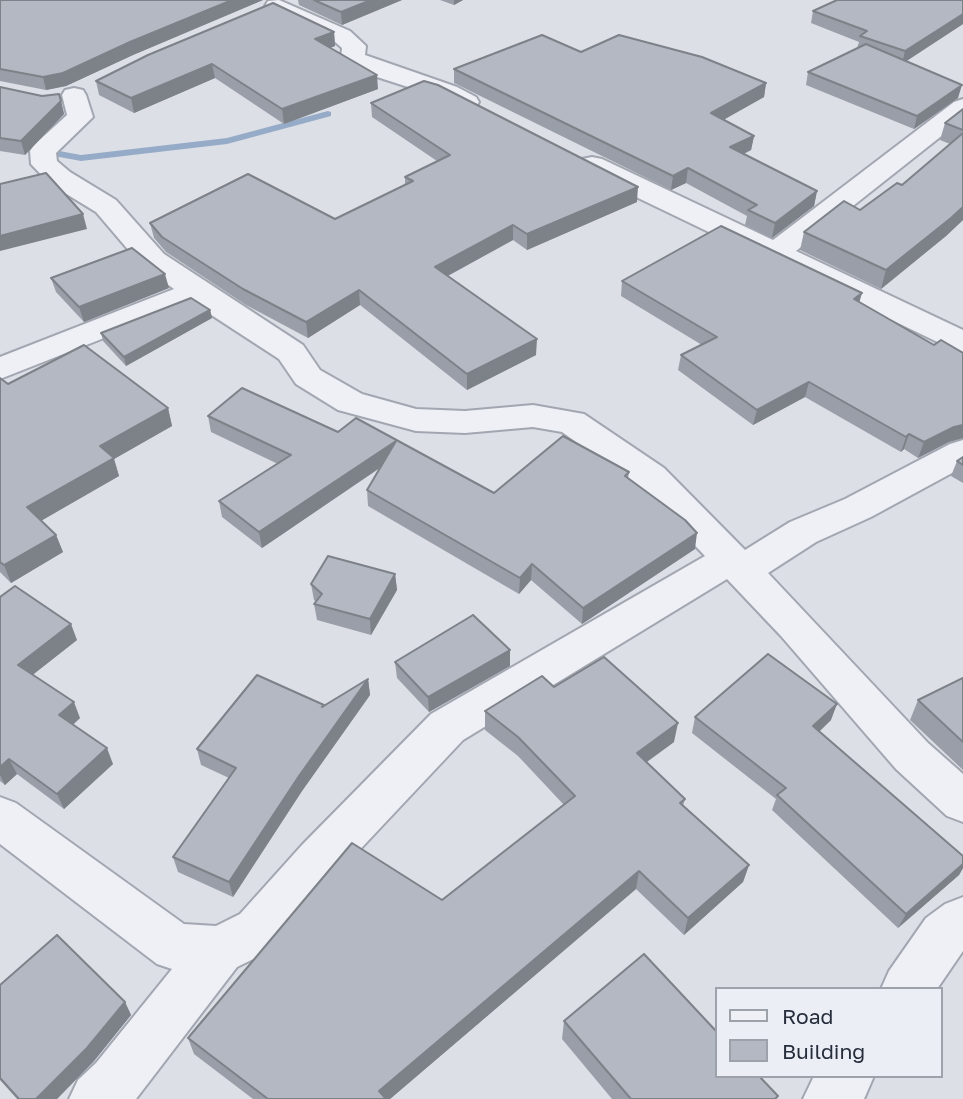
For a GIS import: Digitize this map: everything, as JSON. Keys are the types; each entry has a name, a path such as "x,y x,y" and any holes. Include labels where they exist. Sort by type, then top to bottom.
{"street":[{"path":"275,7 342,36 354,46 353,58 383,71 448,92 485,111"},
{"path":"75,92 80,117 43,151 44,164 54,174 106,206 153,260 291,352 308,377 350,402 416,421 465,422 533,416 572,422 651,477 795,625 912,756 963,802"},
{"path":"776,252 963,107"},
{"path":"570,154 963,342"},
{"path":"22,183 54,174"},
{"path":"0,369 196,291"},
{"path":"97,1099 115,1082 219,950 258,931 319,860 447,727 736,565 858,508 963,452"},
{"path":"0,817 175,947 219,950"},
{"path":"908,987 944,935 963,920"},
{"path":"831,1099 846,1078"}],"building":[{"path":"0,0 232,0 63,73 43,77 0,69"},
{"path":"314,0 371,0 341,12"},
{"path":"837,0 963,0 963,14 905,51 860,36 867,31 813,11"},
{"path":"273,3 334,32 315,39 377,75 282,109 212,64 131,98 96,81 148,55"},
{"path":"542,35 581,52 619,35 702,57 766,83 711,113 754,136 730,147 817,191 775,223 748,210 757,205 688,168 673,176 454,69"},
{"path":"866,44 962,85 917,116 808,72"},
{"path":"424,81 438,85 638,187 527,234 513,225 435,267 537,339 467,374 359,290 306,322 243,289 162,237 150,223 248,174 335,219 413,181 405,177 450,155 371,103"},
{"path":"0,87 42,96 59,94 61,101 21,141 0,138"},
{"path":"963,109 963,130 945,123"},
{"path":"963,133 963,207 886,270 804,232 844,201 860,210 897,183 902,185"},
{"path":"46,173 83,214 0,236 0,184"},
{"path":"721,226 862,293 854,299 934,345 941,340 963,353 963,425 924,442 909,434 906,437 809,382 757,410 681,355 717,337 622,281"},
{"path":"132,248 165,274 79,307 51,278"},
{"path":"191,298 210,310 124,357 101,333"},
{"path":"84,345 168,408 100,446 114,458 27,507 56,535 4,565 0,562 0,378 8,384"},
{"path":"242,388 338,432 356,418 494,493 563,436 629,472 625,476 685,520 697,533 583,608 532,564 520,578 367,490 396,441 259,532 219,501 291,455 208,416"},
{"path":"328,556 395,574 370,619 314,604 322,594 311,584"},
{"path":"15,586 71,624 18,665 74,702 59,715 107,748 57,794 9,759 0,767 0,597"},
{"path":"473,615 510,650 428,697 395,662"},
{"path":"768,654 837,704 813,726 963,856 963,864 906,914 777,795 786,788 695,717"},
{"path":"604,657 678,723 637,753 685,799 680,803 749,865 688,918 639,871 379,1091 386,1099 268,1099 188,1038 352,843 442,900 575,796 518,737 485,711 542,676 554,687"},
{"path":"257,675 324,705 322,707 368,679 299,776 229,882 173,857 236,768 197,749"},
{"path":"963,678 963,742 918,700"},
{"path":"57,935 125,1002 87,1048 36,1099 19,1099 0,1078 0,985"},
{"path":"644,954 715,1030 715,1078 761,1078 778,1096 775,1099 631,1099 564,1021"}],"waterway":[{"path":"0,143 81,158 227,141 328,114"}]}
